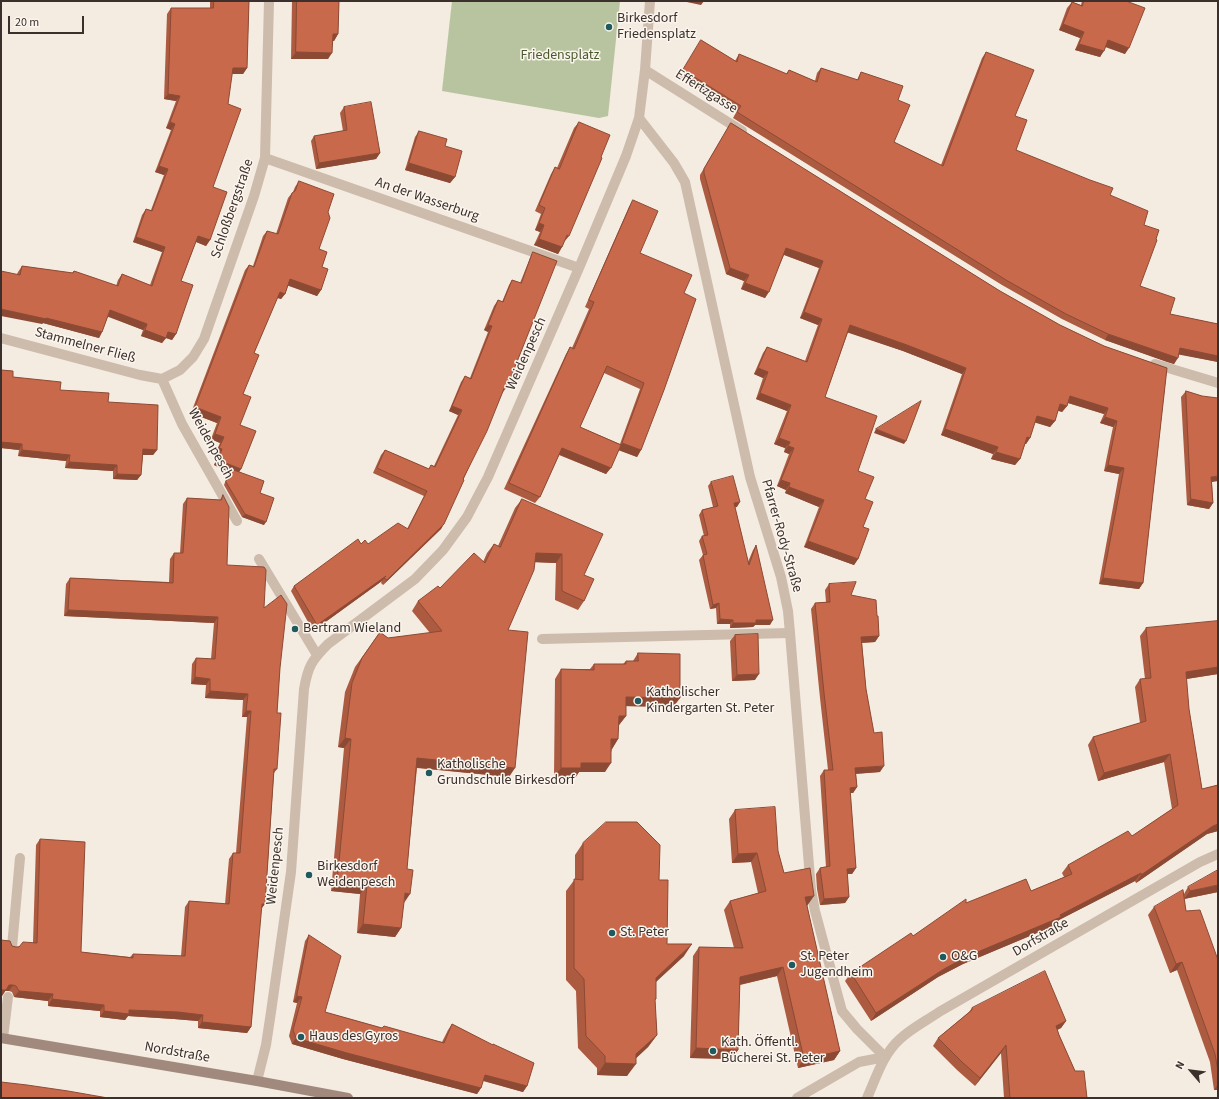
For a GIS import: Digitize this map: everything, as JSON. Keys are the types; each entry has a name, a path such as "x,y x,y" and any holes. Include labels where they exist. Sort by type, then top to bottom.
{"street":[{"name":"Schloßbergstraße","path":"162,379 180,370 193,357 204,339 254,196 265,158 269,1"},
{"name":"Weidenpesch","path":"257,1081 266,1045 291,872 304,689 310,664 328,644 415,579 443,550 467,516 488,477 579,268 626,156 639,118 645,70 650,1"},
{"name":"Effertzgasse","path":"645,70 752,137"},
{"name":"Pfarrer-Rody-Straße","path":"639,118 674,163 685,182 750,477 781,578 788,611 811,890 815,911 842,1012 885,1057"},
{"name":"An der Wasserburg","path":"265,158 579,268"},
{"name":"Stammelner Fließ","path":"1,338 140,375 162,379"},
{"path":"1144,360 1218,383"},
{"name":"Weidenpesch","path":"162,379 182,424 237,521"},
{"path":"259,559 317,655"},
{"path":"542,639 790,633"},
{"name":"Dorfstraße","path":"867,1098 885,1057 899,1039 939,1012 1200,862 1218,854"},
{"path":"12,947 20,858"},
{"path":"2,1038 8,997"},
{"name":"Nordstraße","path":"2,1038 257,1081 348,1098"},
{"path":"797,1098 859,1062 885,1057"}],"green space":[{"name":"Friedensplatz","path":"452,1 620,1 608,116 599,118 442,91"}],"building":[{"path":"214,1 249,1 247,68 233,68 228,104 241,109 213,187 227,192 210,240 198,236 181,281 193,285 176,334 168,332 166,338 145,330 147,324 110,310 102,332 46,318 1,309 1,271 20,275 22,266 73,273 74,271 118,286 122,274 152,286 165,247 136,237 146,209 152,211 168,169 159,166 175,124 170,122 180,96 168,94 171,8 213,8"},
{"path":"297,1 339,1 338,34 333,34 332,53 296,52"},
{"path":"1084,1 1126,1 1145,8 1129,48 1108,40 1104,51 1079,44 1084,32 1063,24 1072,2 1082,6"},
{"path":"701,40 737,62 739,54 787,74 789,70 817,82 821,68 858,80 861,72 903,86 898,100 910,105 894,142 943,166 986,52 1034,70 1015,116 1027,120 1016,150 1113,188 1110,195 1148,211 1144,225 1159,230 1157,240 1140,286 1175,298 1170,314 1218,324 1218,356 1180,348 1178,358 1108,334 1066,314 1006,280 737,112 741,106 683,70"},
{"path":"371,102 380,153 319,163 314,136 347,130 344,107"},
{"path":"579,122 610,135 601,157 602,158 569,236 567,235 562,247 539,239 544,225 539,223 545,208 539,205 555,167 559,169"},
{"path":"731,123 1000,291 1060,325 1104,346 1167,368 1143,583 1103,578 1124,468 1108,465 1117,421 1105,417 1108,408 1070,396 1067,406 1060,404 1055,421 1037,416 1030,438 1027,437 1020,459 996,452 998,447 945,429 966,368 850,325 825,397 877,416 858,471 874,477 865,499 873,502 863,527 869,529 858,559 808,541 824,500 789,487 790,483 781,480 794,448 788,446 790,442 779,438 791,405 760,393 768,372 758,368 767,347 807,362 822,319 804,312 823,261 786,248 769,292 745,283 749,275 730,268 704,169"},
{"path":"419,131 447,139 445,146 462,151 455,177 409,163"},
{"path":"299,181 334,194 328,212 330,218 319,249 327,252 322,267 328,269 321,290 290,279 285,294 280,292 254,353 259,355 243,394 251,397 240,425 256,431 241,469 218,460 222,449 219,448 224,437 215,434 221,417 195,407 249,265 254,267 267,231 278,234 292,193 295,191"},
{"path":"633,200 658,211 640,253 692,275 684,293 696,299 641,450 622,443 644,383 607,366 580,427 621,445 611,468 562,448 540,497 509,483 570,347 574,349 594,302 589,300"},
{"path":"533,252 557,261 507,387 505,386 487,431 463,479 464,480 444,524 387,580 384,578 386,576 317,625 294,586 358,539 361,544 365,540 368,544 398,523 408,529 427,491 377,468 385,450 429,469 431,465 435,467 462,410 452,406 465,376 471,379 492,326 488,325 498,300 503,302 512,280 521,283"},
{"path":"1,370 13,371 13,377 61,382 60,390 109,393 108,402 158,405 157,450 143,449 141,475 117,474 117,465 69,462 70,455 22,450 22,444 1,442"},
{"path":"1186,391 1202,396 1218,398 1218,476 1211,477 1213,503 1191,499"},
{"path":"921,401 906,441 876,429"},
{"path":"231,469 264,481 260,493 274,498 266,522 245,514 226,482"},
{"path":"733,476 740,502 734,503 749,565 756,545 773,620 756,620 756,623 733,623 733,620 720,619 719,603 713,605 703,555 707,554 702,536 708,535 702,510 718,506 711,482"},
{"path":"223,495 229,507 227,565 264,567 266,570 264,608 281,595 287,604 277,713 281,713 277,769 274,769 265,904 262,904 251,1027 202,1022 203,1015 178,1012 129,1010 129,1014 104,1011 104,1005 52,999 53,994 19,991 16,986 13,985 9,985 6,990 1,990 1,940 10,941 12,946 16,947 19,947 23,942 37,943 40,839 85,842 81,952 133,958 133,954 185,956 189,901 229,904 233,853 240,853 251,711 246,711 248,694 210,691 210,679 195,677 196,658 215,659 218,617 68,610 70,578 173,583 174,553 183,553 187,498 221,500"},
{"path":"522,499 603,534 584,575 594,579 584,601 562,591 562,554 536,553 534,570 508,630 528,632 515,768 417,758 407,869 413,870 410,894 405,893 401,928 363,924 367,885 337,882 351,739 345,738 352,683 362,658 380,632 388,638 442,631 418,601 438,586 440,588 474,553 485,563 494,544 500,547"},
{"path":"856,582 851,595 876,600 879,636 861,637 866,689 874,733 882,732 884,766 855,768 857,787 850,788 856,868 847,869 849,897 824,899 820,868 830,866 824,770 833,770 815,603 830,602 829,584"},
{"path":"1218,621 1218,667 1186,672 1189,709 1202,789 1218,785 1218,824 1141,875 1141,873 1060,915 1061,917 968,956 944,969 876,1013 851,973 911,933 913,936 966,899 966,903 1026,879 1031,891 1072,874 1068,865 1128,831 1132,836 1178,805 1170,754 1104,773 1093,737 1146,721 1140,679 1151,678 1146,628"},
{"path":"758,634 759,674 737,675 735,635"},
{"path":"638,653 680,654 680,698 626,697 626,716 619,716 618,739 611,739 611,763 581,763 581,768 561,768 561,669 594,670 594,664 626,664 626,661 638,661"},
{"path":"775,807 778,851 784,873 810,868 814,896 805,897 840,1051 804,1059 783,967 740,977 738,1050 696,1048 699,947 743,948 730,901 766,891 757,853 738,854 735,810"},
{"name":"St. Peter","path":"606,822 637,822 660,845 659,880 668,880 667,944 692,944 656,978 655,999 657,1035 636,1054 636,1064 605,1063 605,1056 586,1036 584,979 574,968 574,879 583,880 583,843"},
{"path":"1218,870 1218,885 1190,891 1188,887"},
{"path":"1183,890 1186,911 1200,910 1218,960 1218,1071 1215,1054 1182,962 1176,964 1154,907"},
{"path":"309,935 341,956 325,1012 382,1028 384,1026 444,1043 452,1024 493,1045 534,1063 527,1086 485,1075 481,1088 296,1038 293,1030 302,997 297,996"},
{"path":"1045,971 1066,1021 1056,1026 1075,1071 1084,1071 1087,1098 1010,1098 1006,1045 980,1078 938,1038 972,1010 972,1008"},
{"path":"1,1082 68,1091 108,1098 1,1098"}],"place":[{"name":"Birkesdorf Friedensplatz","path":"609,27"},
{"name":"Bertram Wieland","path":"295,629"},
{"name":"Katholischer Kindergarten St. Peter","path":"638,701"},
{"name":"Katholische Grundschule Birkesdorf","path":"429,773"},
{"name":"Birkesdorf Weidenpesch","path":"309,875"},
{"name":"St. Peter","path":"612,933"},
{"name":"O&G","path":"943,957"},
{"name":"St. Peter Jugendheim","path":"792,965"},
{"name":"Haus des Gyros","path":"301,1037"},
{"name":"Kath. Öffentl. Bücherei St. Peter","path":"713,1051"}]}
